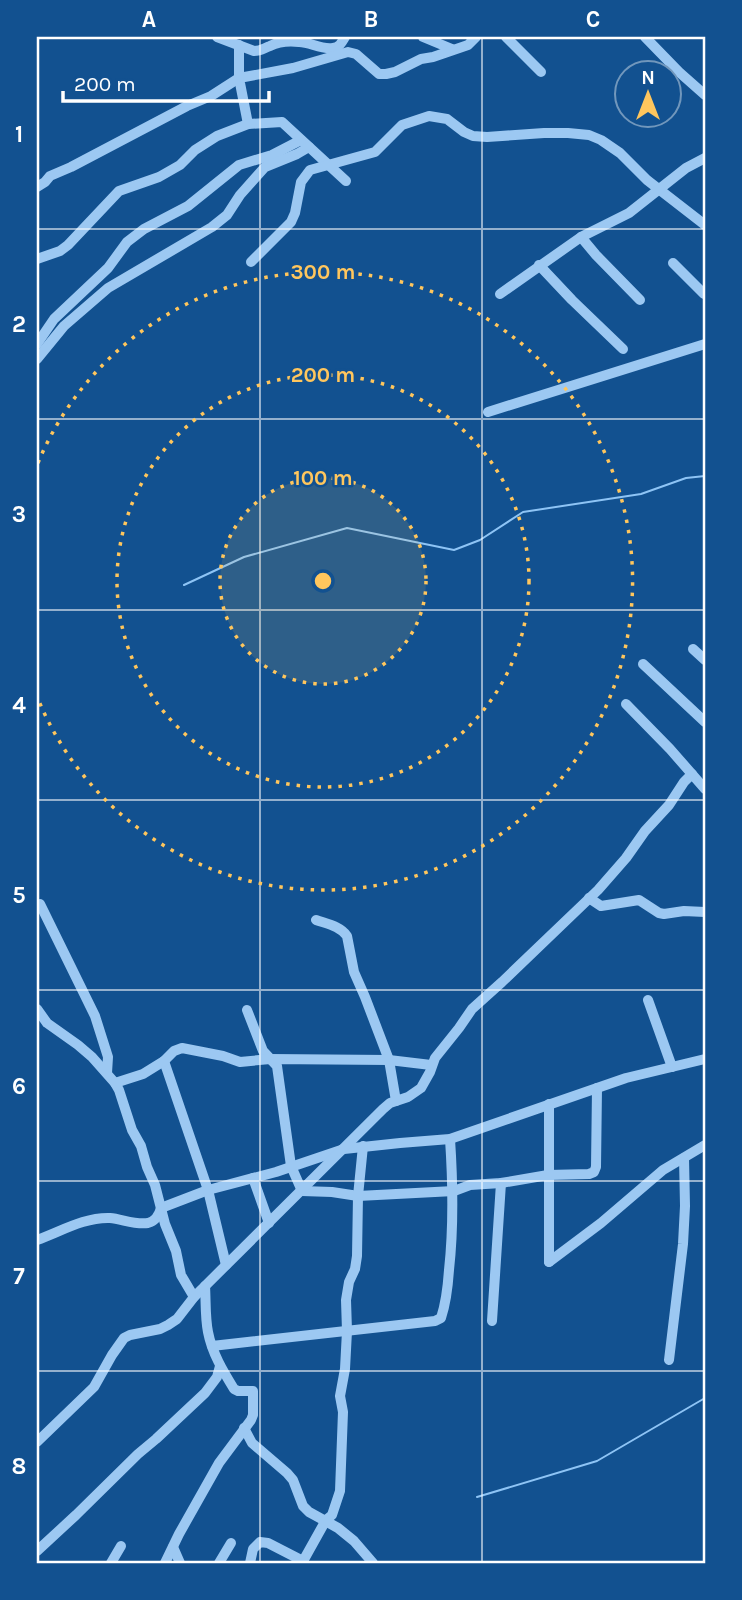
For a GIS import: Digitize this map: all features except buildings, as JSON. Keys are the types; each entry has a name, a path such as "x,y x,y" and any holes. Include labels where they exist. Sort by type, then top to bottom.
{"street":[{"path":"217,37 254,51 294,39 333,48 340,46 345,37"},
{"path":"422,37 452,50"},
{"path":"37,187 50,176 211,96 239,78 293,68 348,52 356,54 379,74 386,74 421,59 468,45 476,37"},
{"path":"506,37 541,72"},
{"path":"645,37 705,95"},
{"path":"239,46 239,78 248,124"},
{"path":"251,262 291,222 296,213 298,191 310,170 375,152 402,125 429,116 447,119 473,136 544,133 589,135 620,153 647,180 705,225"},
{"path":"37,259 60,251 68,245 119,191 159,177 180,165 201,146 248,124 282,122 346,181"},
{"path":"37,344 54,319 108,268 127,242 144,229 188,205 239,165 305,144"},
{"path":"37,359 64,326 108,288 212,227 227,215 240,195 265,167 297,154 305,144"},
{"path":"500,294 580,237 619,219 705,158"},
{"path":"694,164 705,167"},
{"path":"580,237 640,300"},
{"path":"673,263 704,294 705,292"},
{"path":"538,265 623,349"},
{"path":"488,412 705,344"},
{"path":"693,649 705,660"},
{"path":"643,664 705,722"},
{"path":"626,704 700,780"},
{"path":"37,1442 94,1387 124,1338 160,1329 177,1319 194,1297 383,1109 421,1088 435,1058 472,1009 589,898 626,858 684,782 700,780"},
{"path":"589,898 601,906 639,900 664,914 705,912"},
{"path":"40,904 95,1016 108,1057 107,1073"},
{"path":"316,920 338,927 347,936 354,972 389,1060 396,1101"},
{"path":"648,1000 672,1067"},
{"path":"37,1009 47,1023 78,1045 115,1083 132,1130 141,1146 176,1251 181,1276 194,1297"},
{"path":"247,1010 263,1051 277,1066 290,1166 302,1191"},
{"path":"115,1083 143,1074 182,1048 240,1062 270,1059 389,1060 431,1065"},
{"path":"161,1208 208,1190 276,1172 344,1149 450,1139 626,1078 705,1059"},
{"path":"164,1060 208,1190 226,1265"},
{"path":"302,1191 358,1196 454,1191 470,1185 548,1175 589,1174 594,1172 596,1167 597,1088"},
{"path":"549,1104 548,1262 601,1223 663,1170 705,1145"},
{"path":"212,1346 435,1321 442,1318 454,1219 450,1139"},
{"path":"250,1563 253,1549 260,1542 268,1543 303,1562 331,1515 340,1491 343,1412 340,1396 345,1369 346,1300 357,1256 358,1196 363,1146"},
{"path":"669,1360 683,1244 684,1158"},
{"path":"253,1178 269,1223"},
{"path":"492,1321 502,1183"},
{"path":"37,1240 93,1219 110,1218 146,1223 159,1216 161,1208"},
{"path":"165,1563 219,1463 253,1415 253,1391 234,1389 212,1346 208,1331 205,1286"},
{"path":"37,1551 205,1393 217,1377 220,1366"},
{"path":"244,1428 252,1443 293,1480 303,1506 354,1541 373,1563"},
{"path":"234,1443 252,1443"},
{"path":"219,1563 231,1543"},
{"path":"111,1563 121,1546"},
{"path":"173,1547 180,1563"}],"waterway":[{"path":"184,585 244,557 347,528 454,550 480,540 523,512 641,494 686,478 705,476"},
{"path":"477,1497 597,1461 705,1398"}]}
